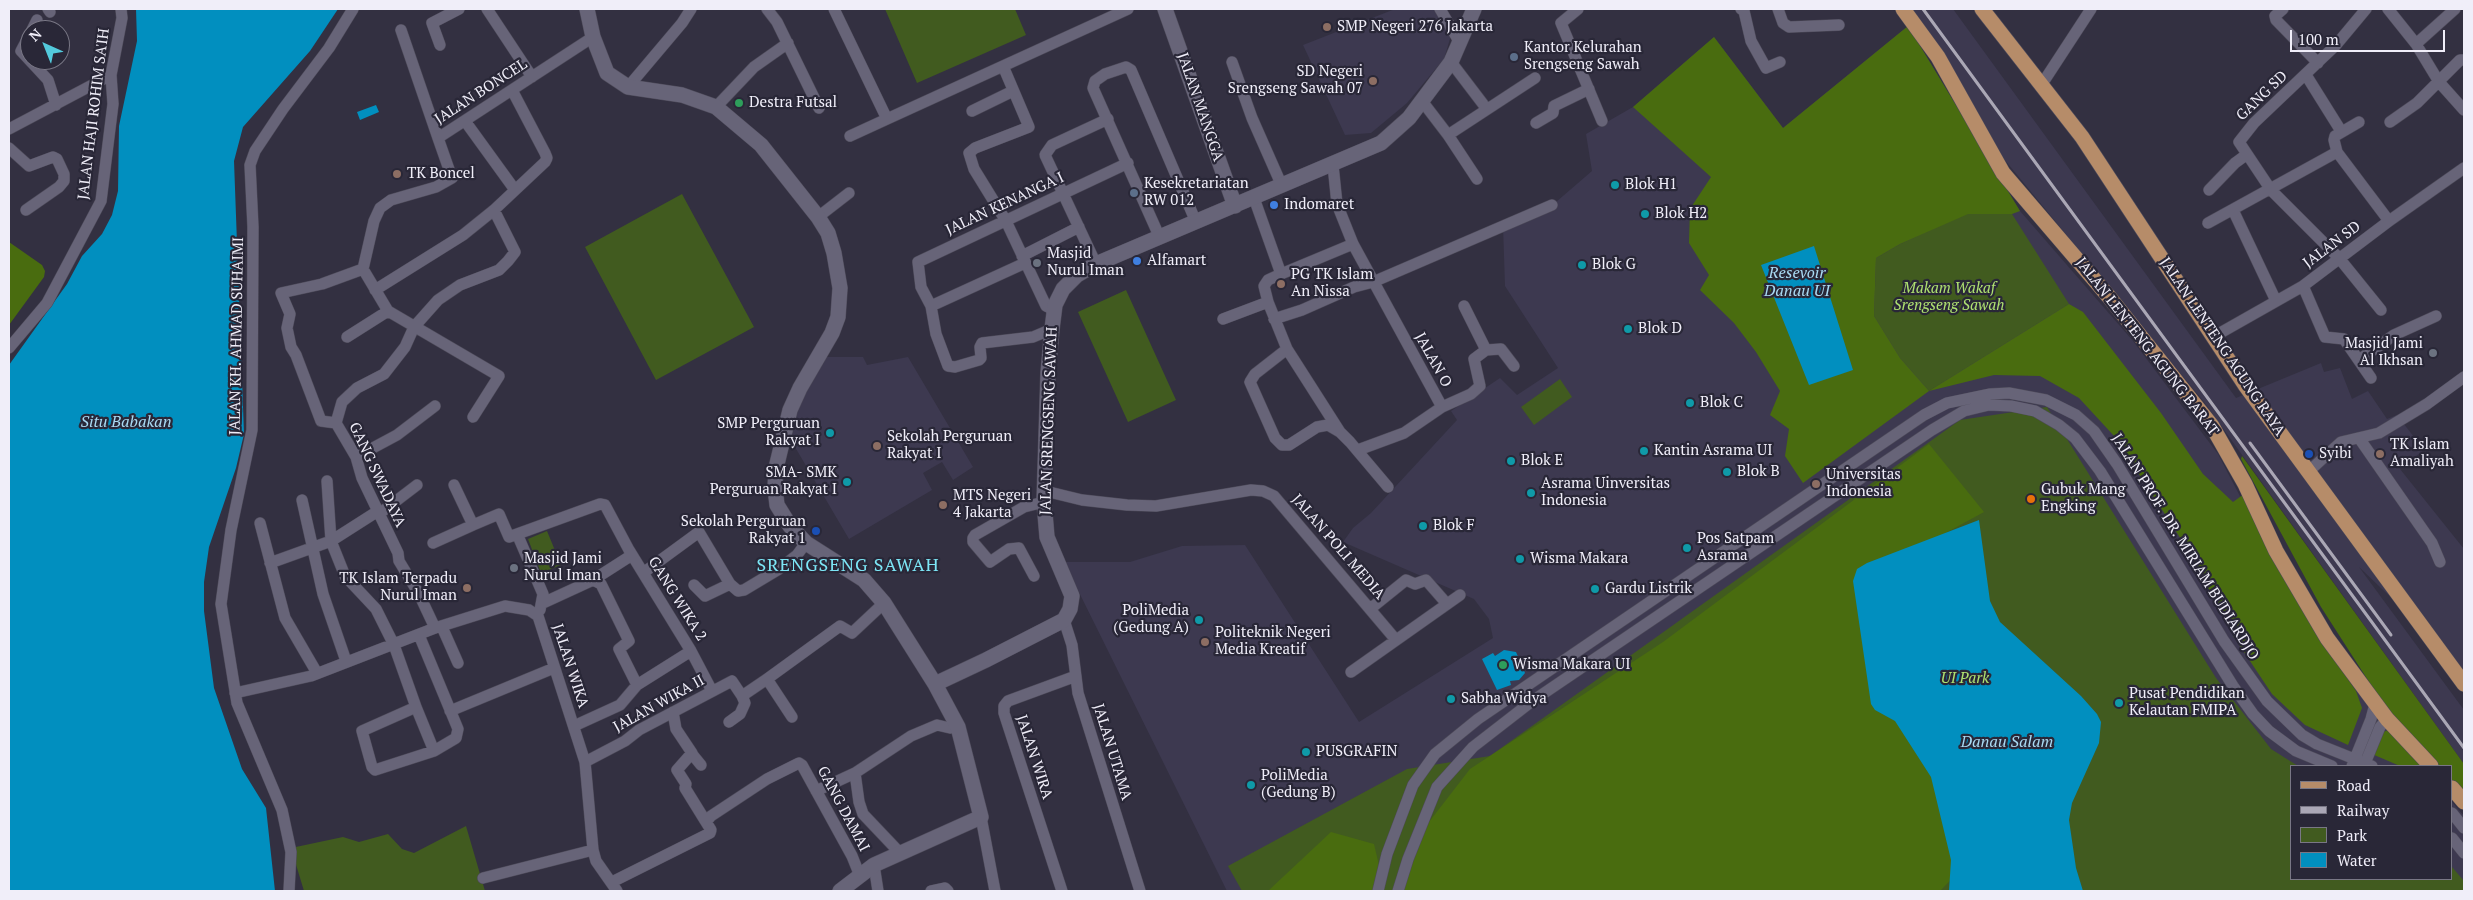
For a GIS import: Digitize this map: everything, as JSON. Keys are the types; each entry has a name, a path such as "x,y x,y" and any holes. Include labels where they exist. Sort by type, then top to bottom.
{"main road":[{"name":"JALAN LENTENG AGUNG BARAT","path":"1903,9 1938,57 2002,173 2110,298 2212,426 2245,484 2276,551 2305,603 2375,704 2430,765"},
{"name":"JALAN LENTENG AGUNG RAYA","path":"1982,9 2082,137 2245,385 2464,684"},
{"path":"2453,789 2464,802"}],"street":[{"name":"JALAN HAJI ROHIM SA'IH","path":"9,348 47,302 101,201 113,104 111,76 122,18 121,9"},
{"name":"JALAN KH. AHMAD SUHAIMI","path":"289,891 291,852 279,800 237,703 221,604 231,530 252,430 253,227 250,165 255,151 283,109 329,48 353,9"},
{"path":"440,45 432,23 456,9"},
{"path":"487,9 532,77"},
{"path":"587,9 593,37 608,73 628,87 682,95 716,107 761,144 818,216 828,233 834,253 840,288 838,317 832,334 800,388 790,410 776,468 775,488 777,505 790,526 806,543 864,580 884,603 935,684 958,727 981,817 995,891"},
{"path":"628,87 682,23 691,9"},
{"path":"767,9 788,43 819,108"},
{"path":"834,9 887,119"},
{"path":"850,136 1128,9"},
{"name":"JALAN MANGGA","path":"1165,9 1235,206"},
{"path":"1440,9 1460,44"},
{"name":"JALAN SRENGSENG SAWAH","path":"1064,620 1070,609 1072,596 1047,538 1044,497 1052,329 1054,310 1059,295 1068,283 1096,264 1333,165 1380,143 1407,120 1451,62 1474,9"},
{"path":"1578,9 1561,23 1602,121"},
{"path":"1741,9 1744,11 1751,41 1766,68 1780,62"},
{"path":"1778,9 1782,21 1789,27 1839,25"},
{"path":"2042,84 2091,9"},
{"path":"2283,9 2275,16 2276,20 2318,63"},
{"name":"GANG SD","path":"2246,155 2240,146 2240,139 2267,110 2318,63 2349,31 2366,9"},
{"path":"2388,9 2416,44 2439,82 2464,110"},
{"path":"2416,44 2455,9"},
{"path":"401,30 438,138"},
{"name":"JALAN BONCEL","path":"363,269 374,221 380,208 391,200 436,187 452,178 438,138 593,37"},
{"path":"716,107 754,67 788,43"},
{"path":"2390,122 2417,103 2460,60 2464,60"},
{"path":"1232,62 1252,118 1282,186"},
{"path":"1451,62 1482,104"},
{"path":"1003,66 1029,127 975,148 969,153 974,169 1006,221 1046,306 1054,310"},
{"path":"1160,238 1093,88 1095,81 1105,74 1126,67 1131,70 1196,222"},
{"path":"39,70 48,80 56,105"},
{"name":"GANG SD","path":"2306,75 2341,131"},
{"path":"9,129 111,76"},
{"path":"1448,135 1536,78"},
{"path":"376,290 432,256 494,210 547,158 512,90"},
{"path":"1536,123 1553,113 1554,106 1588,90"},
{"path":"972,111 1013,91"},
{"path":"1422,101 1448,135 1477,180"},
{"path":"1096,264 1046,155 1052,145 1108,118"},
{"path":"465,121 515,190"},
{"path":"2359,122 2335,136 2337,152 2389,221"},
{"path":"9,148 29,166 53,157 57,159 64,174 64,181 58,187 26,210"},
{"path":"2208,223 2337,152"},
{"path":"2209,190 2234,163 2246,155 2271,190 2338,258 2381,310"},
{"name":"JALAN KENANGA I","path":"931,306 921,287 918,262 1128,163"},
{"name":"JALAN O","path":"1333,165 1337,204 1353,244 1442,407 1404,433 1358,450"},
{"name":"JALAN SD","path":"2213,337 2303,286 2338,258 2464,168"},
{"path":"818,216 849,193"},
{"path":"1254,198 1281,274"},
{"path":"1274,319 1302,310 1354,287 1373,282 1552,205"},
{"name":"GANG SWADAYA","path":"458,663 420,594 399,562 398,553 378,512 356,457 336,423 342,402 357,388 384,374 404,347 414,327 438,300 460,285 499,270 515,252 494,210"},
{"path":"2233,210 2276,301"},
{"path":"1052,329 1033,336 980,344 982,358 955,367 948,366 936,334 931,306 1024,259 1079,227"},
{"path":"1353,244 1268,280 1264,286 1274,319 1287,349 1340,432 1358,450 1388,487"},
{"path":"336,423 322,421 291,346 287,328 290,314 281,293 322,284 363,269 388,311 499,376 473,417"},
{"path":"2303,286 2326,337 2344,339 2371,378"},
{"path":"1223,319 1268,302"},
{"path":"1464,306 1486,350"},
{"path":"347,337 388,311"},
{"path":"2359,360 2394,335 2436,316"},
{"path":"1287,349 1255,374 1250,382 1275,438 1282,445 1289,445 1317,427 1328,425 1340,432"},
{"path":"1442,407 1472,394 1480,386 1474,360 1486,350 1501,349 1514,366"},
{"path":"2308,472 2341,442 2384,430 2427,404 2464,377"},
{"name":"JALAN PROF. DR. MIRIAM BUDIARDJO","path":"1378,891 1387,854 1413,785 1435,754 1478,719 1924,415 1947,403 1980,395 2009,394 2036,397 2059,405 2076,415 2104,444 2224,641 2267,701 2302,735 2362,764"},
{"path":"1398,891 1408,859 1437,787 1472,747 1532,702 1932,430 1964,411 1989,405 2011,406 2035,411 2067,430 2089,454 2233,686 2253,714 2269,731 2296,750 2330,765"},
{"path":"356,457 397,435 435,406"},
{"path":"2359,438 2432,543 2440,562"},
{"path":"1837,474 1846,488"},
{"path":"328,481 331,542 345,576 376,609 394,646 434,751"},
{"path":"270,563 331,542 417,485"},
{"path":"454,485 472,525"},
{"name":"JALAN POLI MEDIA","path":"1044,497 1156,506 1251,490 1263,491 1274,496 1396,640"},
{"path":"1034,576 1019,548 1009,549 990,562 973,542 973,538 975,534 1044,497"},
{"path":"302,500 323,594 346,661"},
{"name":"GANG WIKA 2","path":"518,536 600,504 605,505 632,555 691,651 712,691"},
{"path":"433,543 499,514 509,537 518,536 543,594 543,603 538,616"},
{"path":"260,523 285,618 317,673"},
{"path":"643,573 699,532 730,584 738,590 744,590 779,569 797,555 806,543"},
{"path":"543,603 593,580 632,555"},
{"path":"593,580 601,584 629,641 619,649 636,685"},
{"path":"1370,609 1406,580 1415,584 1426,580 1447,604"},
{"path":"694,585 706,596 730,584"},
{"path":"1351,672 1460,595"},
{"path":"729,722 740,714 745,703 742,696 840,626 852,633 884,603"},
{"name":"JALAN WIKA","path":"235,693 317,673 346,661 394,646 439,627 505,606 529,610 538,616 585,762 588,851 615,886"},
{"path":"935,684 1064,620"},
{"name":"JALAN UTAMA","path":"1064,620 1072,645 1078,693 1140,891"},
{"path":"416,707 362,731 372,767 375,770 434,751 456,738 458,729 419,635"},
{"path":"574,726 620,705 636,685 691,651"},
{"path":"450,711 554,668"},
{"name":"JALAN WIRA","path":"1062,891 1004,713 1004,706 1008,701 1076,676"},
{"path":"767,679 792,717"},
{"name":"JALAN WIKA II","path":"585,762 625,741 639,730 733,681 742,696"},
{"path":"2253,714 2267,701"},
{"path":"2362,764 2375,704"},
{"path":"673,712 676,730 701,765"},
{"path":"2362,764 2380,727 2387,719"},
{"path":"816,791 855,773 911,736 936,725 950,728 958,727"},
{"path":"615,886 710,833 711,830 677,770 692,754"},
{"path":"1435,754 1451,769"},
{"name":"GANG DAMAI","path":"706,822 711,816 767,779 799,763 802,765 852,856 860,876"},
{"path":"855,773 858,802 863,814 900,853"},
{"path":"2453,814 2464,828"},
{"path":"840,891 874,865 981,817"},
{"path":"2453,839 2464,853"},
{"path":"483,878 588,851"},
{"path":"874,865 878,891"},
{"path":"930,891 945,888 948,891"}],"shaded area":[{"name":"SD Negeri Srengseng Sawah 07","path":"1395,9 1437,9 1452,32 1444,59 1407,103 1371,133 1345,135 1303,45"},
{"path":"1909,9 1953,9 2236,398 2321,363 2324,372 2340,368 2352,399 2368,391 2387,419 2397,415 2424,450 2400,469 2464,549 2464,675 2448,652 2359,567 2464,710 2464,764 2204,402 2004,159 1928,34"},
{"name":"Universitas Indonesia","path":"1908,26 2020,211 2133,341 2218,454 2309,629 2419,765 2290,765 2290,880 2453,880 2453,803 2464,816 2464,891 1227,891 1064,562 1130,562 1182,546 1245,545 1359,722 1493,638 1489,619 1474,599 1343,542 1353,528 1371,513 1457,420 1451,411 1500,378 1517,395 1558,368 1505,286 1503,225 1556,202 1592,171 1586,134 1633,107 1714,37 1783,128"},
{"name":"Sekolah Perguruan Rakyat I","path":"824,357 863,357 867,365 908,357 973,467 953,480 942,462 923,473 932,490 849,539 785,430"}],"green space":[{"path":"885,9 1015,9 1026,35 917,83"},
{"path":"1908,26 2020,211 2012,214 1968,214 1900,244 1876,258 1874,316 1900,358 1929,391 1803,483 1785,456 1789,429 1770,415 1780,391 1756,352 1734,323 1700,290 1709,275 1689,243 1690,209 1711,177 1633,107 1714,37 1783,128"},
{"path":"682,194 754,327 656,380 585,247"},
{"name":"Makam Wakaf Srengseng Sawah","path":"1968,213 2012,214 2069,304 1929,391 1900,358 1874,316 1876,258 1900,244"},
{"path":"9,242 42,265 45,271 44,277 9,325"},
{"path":"1126,290 1176,400 1128,422 1078,312"},
{"path":"2069,304 2083,312 2161,413 2203,474 2233,502 2244,494 2310,623 2356,691 2362,708 2348,745 2305,725 2272,694 2234,637 2188,550 2115,437 2079,398 2040,376 1994,375 1929,391"},
{"path":"1560,379 1572,397 1534,425 1521,407"},
{"name":"UI Park","path":"2047,407 2216,678 2271,749 2296,765 2290,765 2290,880 2453,880 2453,868 2464,881 2464,891 1242,891 1228,866 1407,769 1490,756 1960,420"},
{"path":"1929,444 1984,512 1865,577 1972,858 1940,891 1395,891 1412,844 1470,769 1663,642"},
{"path":"2242,456 2464,764 2464,795 2453,784 2453,765 2434,765 2380,699 2321,607 2241,459"},
{"path":"547,531 561,565 541,573 528,539"},
{"path":"2388,730 2421,765 2398,765 2372,754 2381,733"},
{"path":"466,826 485,891 304,891 291,848 343,837 359,842 388,834 402,849 414,853"},
{"path":"1331,832 1374,844 1385,891 1268,891"}],"water":[{"name":"Situ Babakan","path":"136,9 338,9 310,51 243,127 234,161 244,434 236,468 209,547 204,582 204,611 214,688 242,769 266,808 275,891 9,891 9,365 67,284 82,256 102,234 112,215 118,191 119,126 137,41"},
{"path":"376,105 379,112 360,120 357,112"},
{"name":"Resevoir Danau UI","path":"1814,246 1853,370 1809,385 1761,265"},
{"name":"Danau Salam","path":"1979,520 1990,601 2000,622 2081,696 2097,714 2101,722 2099,743 2072,803 2069,820 2076,868 2083,891 1949,891 1951,860 1931,777 1895,721 1875,710 1871,704 1853,581 1857,569 1867,563"},
{"name":"Wisma Makara UI","path":"1504,650 1516,652 1525,673 1519,680 1510,681 1511,685 1497,690 1482,659 1493,653 1495,656"}],"railway":[{"path":"1923,9 2464,748"},
{"path":"2250,443 2391,635"}],"place":[{"name":"SMP Negeri 276 Jakarta","path":"1327,27"},
{"name":"Kantor Kelurahan Srengseng Sawah","path":"1514,57"},
{"name":"SD Negeri Srengseng Sawah 07","path":"1373,81"},
{"name":"Destra Futsal","path":"739,103"},
{"name":"TK Boncel","path":"397,174"},
{"name":"Blok H1","path":"1615,185"},
{"name":"Kesekretariatan RW 012","path":"1134,193"},
{"name":"Indomaret","path":"1274,205"},
{"name":"Blok H2","path":"1645,214"},
{"name":"Alfamart","path":"1137,261"},
{"name":"Masjid Nurul Iman","path":"1037,263"},
{"name":"Blok G","path":"1582,265"},
{"name":"PG TK Islam An Nissa","path":"1281,284"},
{"name":"Blok D","path":"1628,329"},
{"name":"Masjid Jami Al Ikhsan","path":"2433,353"},
{"name":"Blok C","path":"1690,403"},
{"name":"SMP Perguruan Rakyat I","path":"830,433"},
{"name":"Sekolah Perguruan Rakyat I","path":"877,446"},
{"name":"Kantin Asrama UI","path":"1644,451"},
{"name":"Syibi","path":"2309,454"},
{"name":"TK Islam Amaliyah","path":"2380,454"},
{"name":"Blok E","path":"1511,461"},
{"name":"Blok B","path":"1727,472"},
{"name":"SMA- SMK Perguruan Rakyat I","path":"847,482"},
{"name":"Universitas Indonesia","path":"1816,484"},
{"name":"Asrama Uinversitas Indonesia","path":"1531,493"},
{"name":"Gubuk Mang Engking","path":"2031,499"},
{"name":"MTS Negeri 4 Jakarta","path":"943,505"},
{"name":"Blok F","path":"1423,526"},
{"name":"Sekolah Perguruan Rakyat 1","path":"816,531"},
{"name":"Pos Satpam Asrama","path":"1687,548"},
{"name":"Wisma Makara","path":"1520,559"},
{"name":"Masjid Jami Nurul Iman","path":"514,568"},
{"name":"TK Islam Terpadu Nurul Iman","path":"467,588"},
{"name":"Gardu Listrik","path":"1595,589"},
{"name":"PoliMedia (Gedung A)","path":"1199,620"},
{"name":"Politeknik Negeri Media Kreatif","path":"1205,642"},
{"name":"Wisma Makara UI","path":"1503,665"},
{"name":"Sabha Widya","path":"1451,699"},
{"name":"Pusat Pendidikan Kelautan FMIPA","path":"2119,703"},
{"name":"PUSGRAFIN","path":"1306,752"},
{"name":"PoliMedia (Gedung B)","path":"1251,785"}],"district":[{"name":"SRENGSENG SAWAH","path":"848,566"}]}
